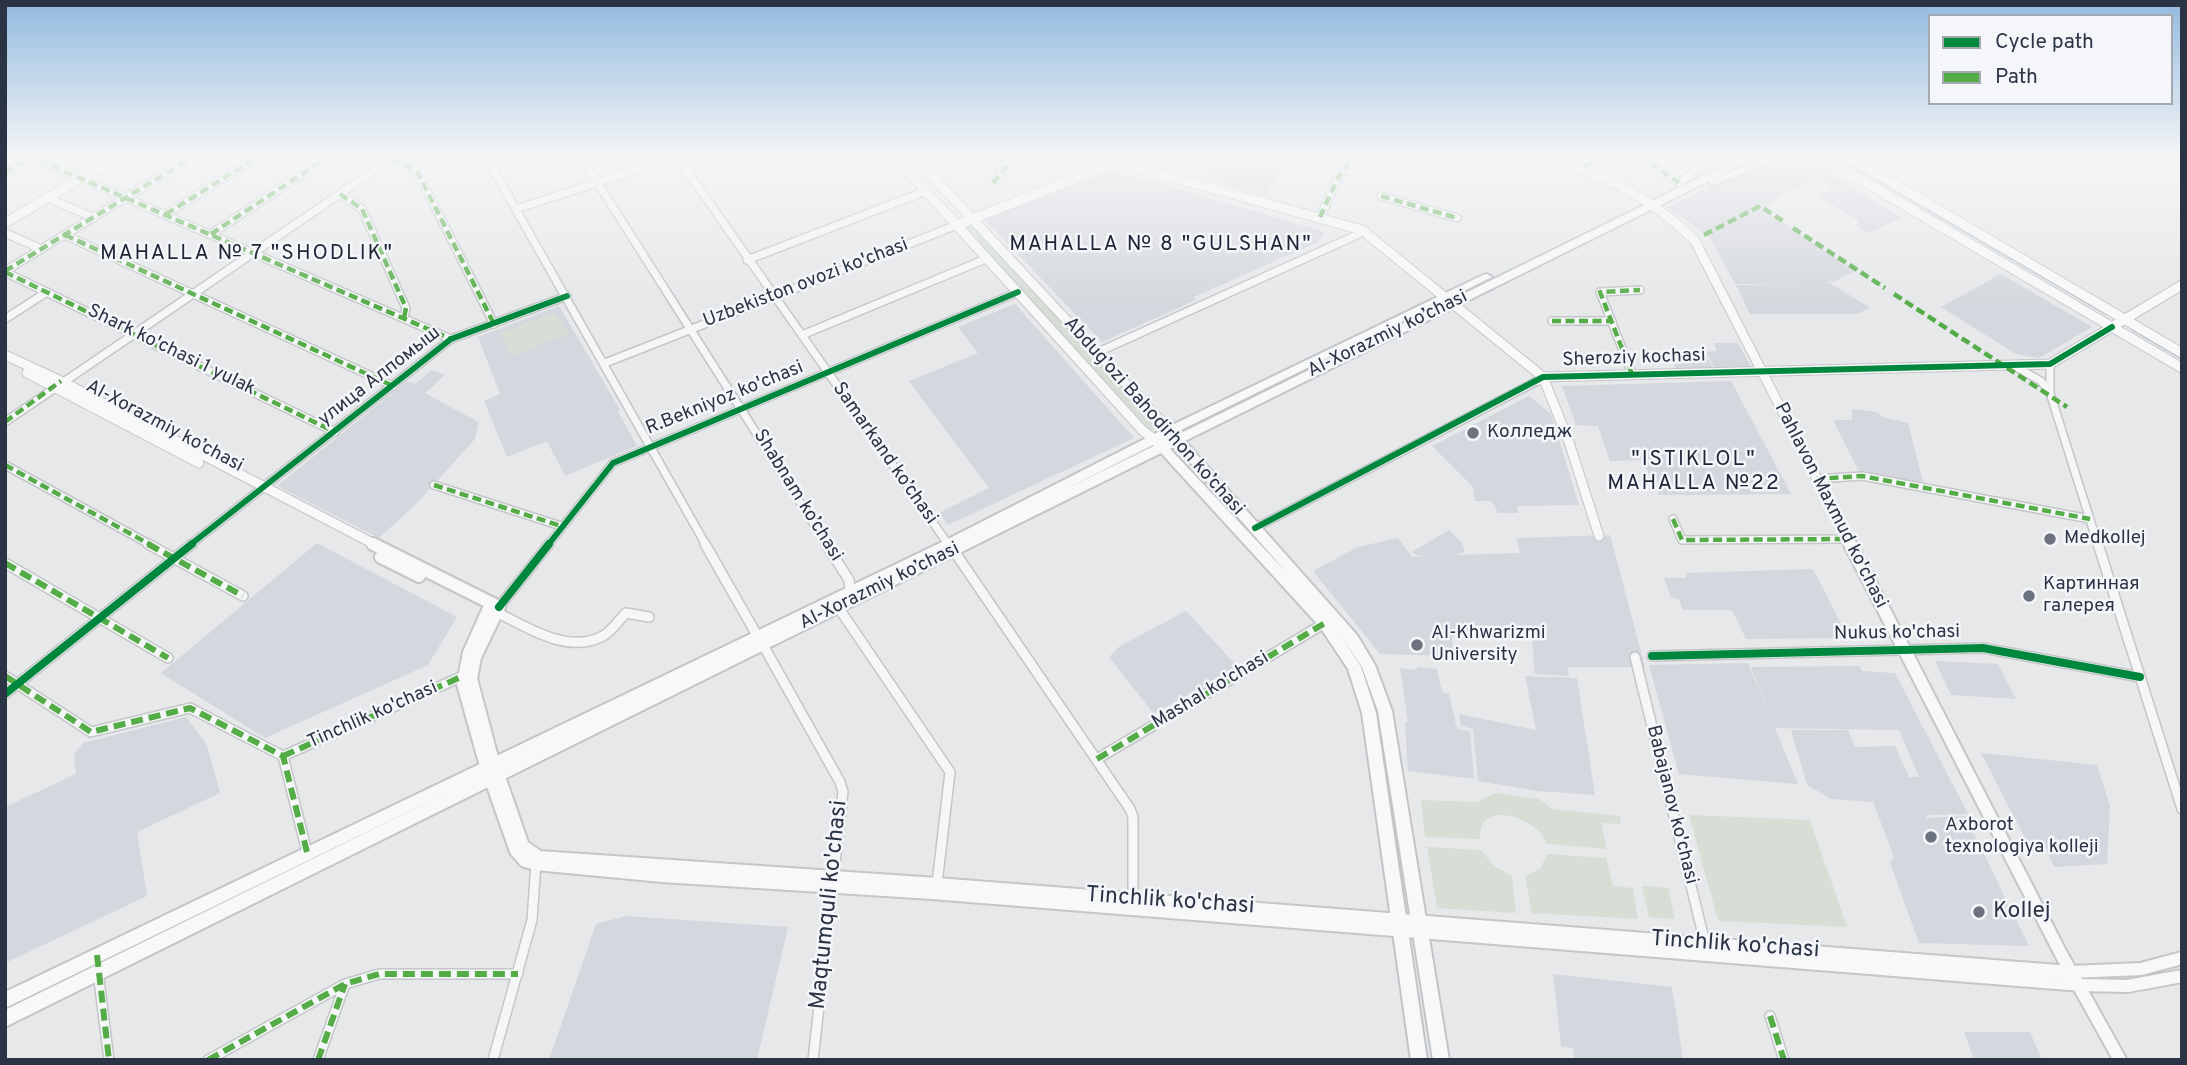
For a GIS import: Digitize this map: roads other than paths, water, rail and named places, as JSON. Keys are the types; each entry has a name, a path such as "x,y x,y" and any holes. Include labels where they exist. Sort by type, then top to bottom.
{"main road":[{"path":"5,223 36,205"},
{"name":"Abdug’ozi Bahodirhon ko’chasi","path":"938,205 1143,431 1352,639 1368,665 1385,712 1441,1060"},
{"name":"Abdug’ozi Bahodirhon ko’chasi","path":"957,205 1173,435 1255,528 1303,590 1354,667 1369,713 1419,1060"},
{"name":"Uzbekiston ovozi ko'chasi","path":"957,225 1008,205"},
{"path":"1277,205 1362,230 1450,299 1541,379 1569,442 1598,536"},
{"name":"Al-Xorazmiy ko’chasi","path":"5,1019 492,771 760,641 838,607 1173,435 1636,205"},
{"name":"Pahlavon Maxmud ko'chasi","path":"1645,205 1689,234 1695,241 2074,981 2120,1060"},
{"path":"1903,205 2182,368"},
{"path":"1929,205 2182,353"},
{"path":"2050,364 2182,285"},
{"name":"Al-Xorazmiy ko’chasi","path":"5,355 405,570 494,608"},
{"name":"Al-Xorazmiy ko’chasi","path":"5,363 59,384"},
{"name":"Sheroziy kochasi","path":"1541,379 1632,374 2050,364"},
{"name":"Al-Xorazmiy ko’chasi","path":"760,641 850,590 951,547"},
{"name":"Tinchlik ko'chasi","path":"494,608 469,653 463,676 464,691 492,771 523,846 537,860 932,893 1133,905 1706,949 2074,981"},
{"name":"Tinchlik ko'chasi","path":"492,771 471,673 494,608"},
{"name":"Al-Xorazmiy ko’chasi","path":"5,1000 307,852 492,771"},
{"name":"Tinchlik ko'chasi","path":"834,883 937,884 1133,905"},
{"path":"2074,981 2155,968 2182,958"},
{"path":"2074,981 2127,986 2182,976"}],"street":[{"path":"63,205 94,218"},
{"path":"5,272 115,205"},
{"path":"145,205 451,339"},
{"path":"166,214 181,205"},
{"path":"211,234 256,205"},
{"path":"5,422 324,205"},
{"path":"356,205 362,209 406,309 404,318"},
{"path":"434,205 494,324"},
{"name":"Maqtumquli ko'chasi","path":"513,205 842,786 843,798 813,1060"},
{"path":"516,209 530,205"},
{"name":"Shabnam ko’chasi","path":"612,205 849,580 850,590"},
{"name":"Samarkand ko’chasi","path":"709,205 951,547 1097,759 1133,817 1133,905"},
{"path":"747,260 890,205"},
{"path":"1320,217 1326,205"},
{"path":"1411,205 1458,218"},
{"name":"Uzbekiston ovozi ko'chasi","path":"605,363 957,225"},
{"path":"1096,353 1359,234 1362,230"},
{"path":"5,233 41,249"},
{"path":"65,235 393,386"},
{"path":"802,335 988,258"},
{"name":"Shark ko'chasi 1 yulak","path":"5,272 335,432"},
{"path":"1632,374 1600,292 1640,290"},
{"path":"5,319 47,292"},
{"name":"R.Bekniyoz ko'chasi","path":"494,608 613,463 1018,292"},
{"name":"улица Алпомыш","path":"5,694 451,339 567,296"},
{"path":"1552,321 1612,321"},
{"path":"2050,364 2050,393 2182,809"},
{"path":"2014,366 2041,381 2050,393"},
{"name":"Sheroziy kochasi","path":"1255,528 1541,379"},
{"path":"5,465 243,596"},
{"path":"1816,478 1862,476 2090,519"},
{"path":"434,485 561,526"},
{"path":"1672,519 1682,540 1847,539"},
{"path":"5,562 168,658"},
{"path":"838,607 950,772 937,884"},
{"name":"Al-Xorazmiy ko’chasi","path":"494,608 567,643 582,643 604,636 626,613 649,617"},
{"name":"Mashal ko'chasi","path":"1097,759 1325,623"},
{"name":"Nukus ko'chasi","path":"1652,656 1983,648 2140,677"},
{"name":"Babajanov ko'chasi","path":"1635,657 1706,949"},
{"path":"5,676 18,684"},
{"name":"Tinchlik ko'chasi","path":"283,755 463,676"},
{"name":"Tinchlik ko'chasi","path":"18,684 91,732 190,708 283,755 307,852"},
{"path":"493,1060 532,920 537,860"},
{"path":"97,955 109,1060"},
{"path":"208,1060 345,984 379,974 518,974"},
{"path":"318,1060 345,984"},
{"path":"1770,1017 1784,1060"}],"waterway":[{"path":"1918,205 2106,314"},
{"path":"2131,329 2182,359"}],"place":[{"name":"Колледж","path":"1473,433"},
{"name":"Medkollej","path":"2050,539"},
{"name":"Картинная галерея","path":"2029,596"},
{"name":"Al-Khwarizmi University","path":"1417,645"},
{"name":"Axborot texnologiya kolleji","path":"1931,837"},
{"name":"Kollej","path":"1979,912"}],"district":[{"name":"MAHALLA № 8 \"GULSHAN\"","path":"1161,246"},
{"name":"MAHALLA № 7 \"SHODLIK\"","path":"247,255"},
{"name":"\"ISTIKLOL\" MAHALLA №22","path":"1694,473"}]}
